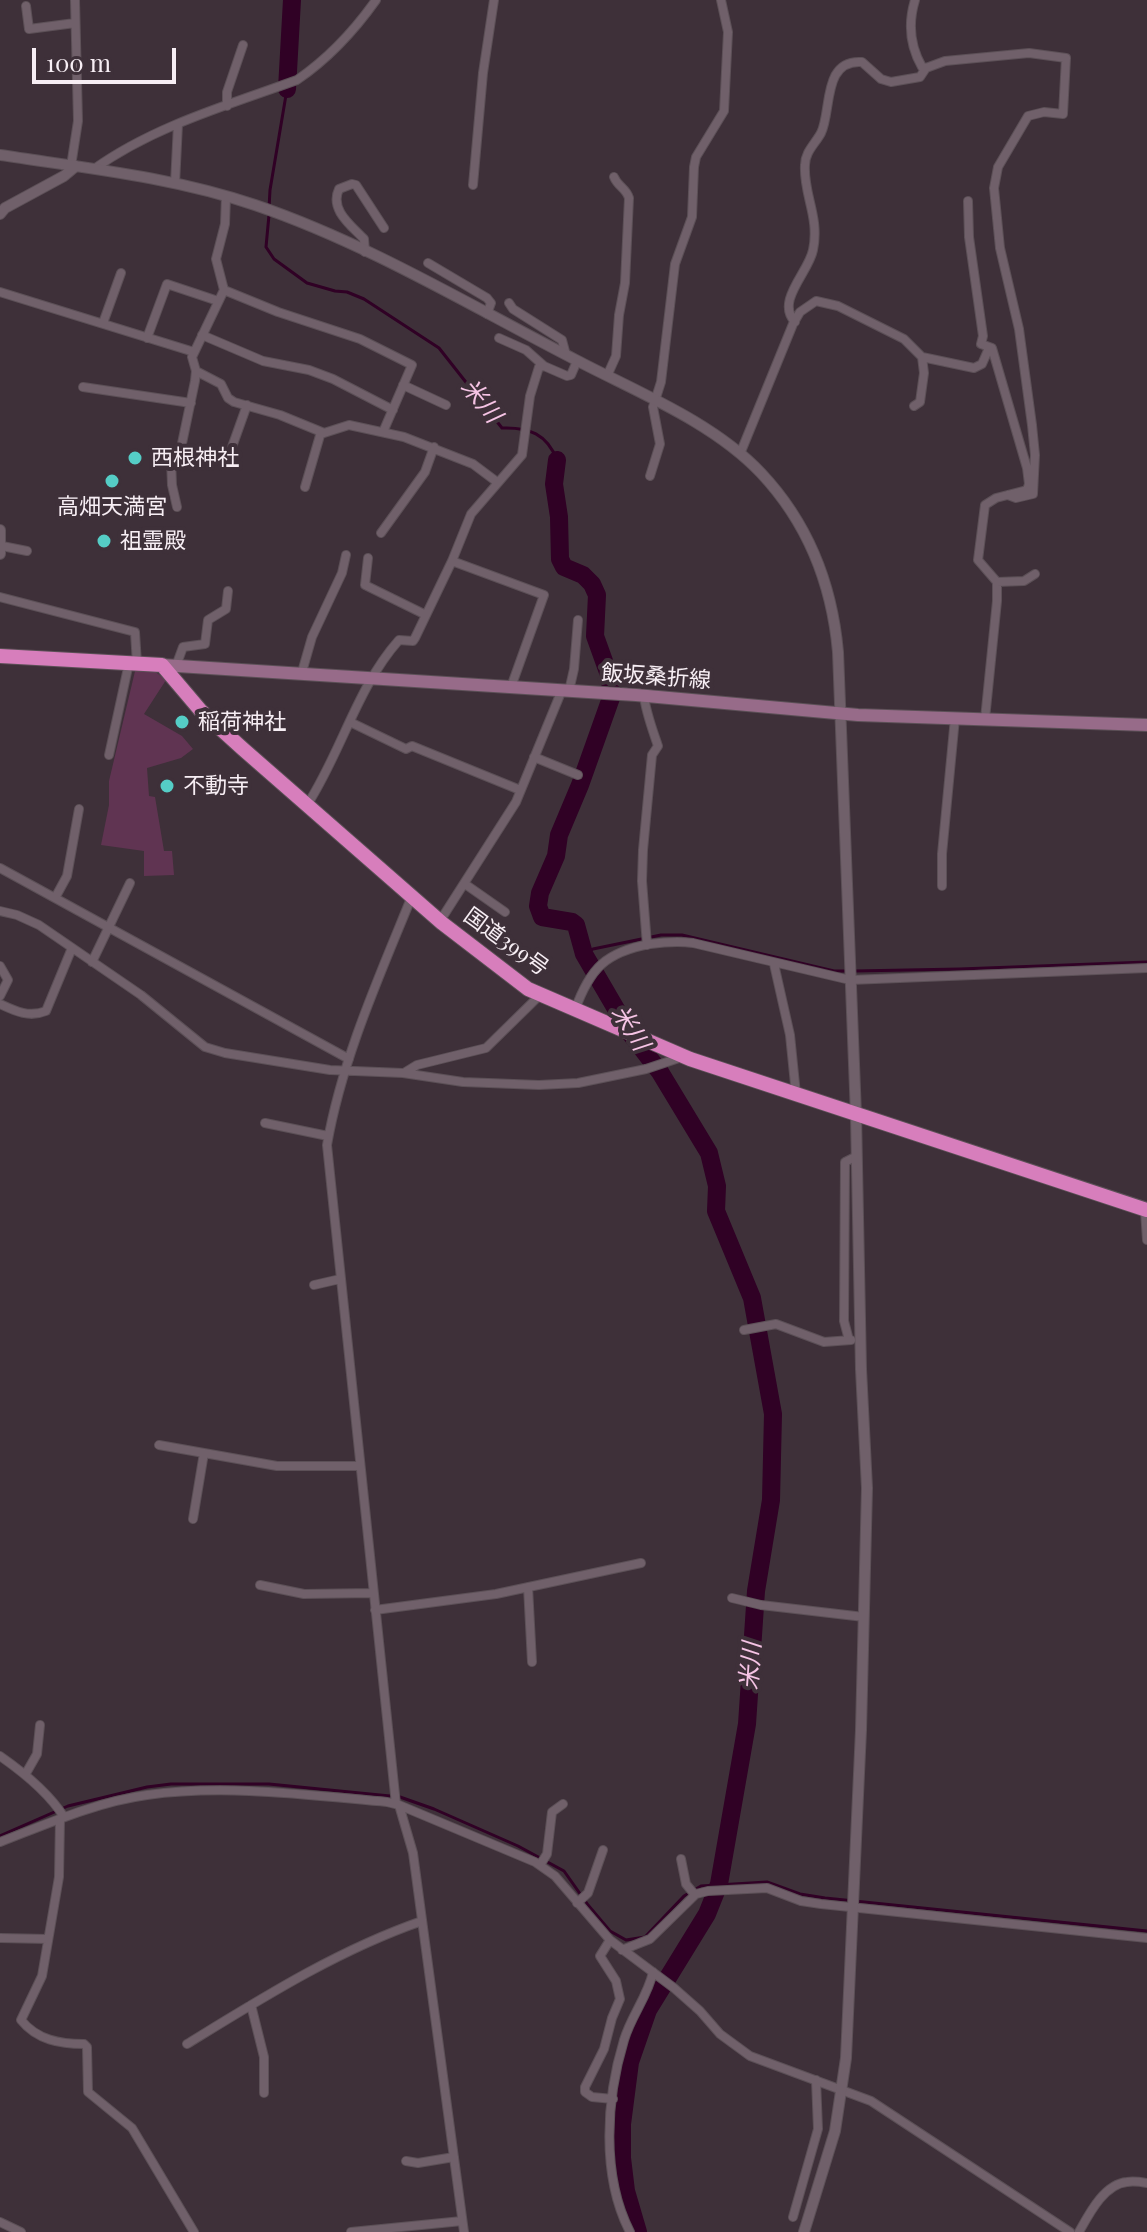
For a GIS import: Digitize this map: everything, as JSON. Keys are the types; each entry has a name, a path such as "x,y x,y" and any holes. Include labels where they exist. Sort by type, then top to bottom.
{"highway":[{"path":"0,656 169,666"},
{"name":"国道399号","path":"169,666 169,676 201,711 440,921 500,970 540,995 684,1056 1146,1210"}],"main road":[{"name":"飯坂桑折線","path":"169,666 644,695 839,713 1147,725"}],"street":[{"path":"1,208 64,176 74,166 78,121 75,0"},
{"path":"94,169 116,152 178,124 297,80 343,41 376,0"},
{"path":"473,185 483,73 494,0"},
{"path":"650,476 660,444 653,412 661,382 675,264 692,217 696,157 724,111 728,32 721,0"},
{"path":"915,0 911,29 918,60 926,68"},
{"path":"26,6 29,29 75,23"},
{"path":"227,106 227,92 243,45"},
{"path":"795,322 788,313 789,301 808,265 814,244 815,217 805,166 807,154 822,131 826,101 836,77 848,64 857,61 866,63 881,79 891,82 920,77 926,68 945,61 1029,53 1066,58 1063,114 1044,112 1028,116 995,174 1000,248 1019,329 1035,455 1033,494 1016,498 1008,495"},
{"path":"175,184 178,124"},
{"path":"0,155 94,169 226,196 274,212 365,252 655,400 726,443 761,473 795,518 821,567 836,623 856,1115 855,1340 867,1488 846,2058 835,2131 804,2232"},
{"path":"607,376 616,356 626,275 629,198 627,191 618,185 614,177"},
{"path":"365,252 364,239 342,218 336,196 339,189 356,185 384,228"},
{"path":"177,507 171,459 180,453 191,403 196,371 192,357 224,290 216,259 225,224 226,196"},
{"path":"968,201 969,237 983,336 981,344 992,348 1029,477 1029,488 990,501 982,511 978,560 997,582 985,719"},
{"path":"428,263 487,298 491,303 487,314"},
{"path":"103,323 121,273"},
{"path":"147,338 167,284 218,301"},
{"path":"224,290 360,339 412,365 383,432"},
{"path":"0,292 194,352"},
{"path":"740,454 795,322 800,312 816,301 827,302 904,339 922,357 974,368 984,361 989,348"},
{"path":"509,303 513,309 562,340 566,355"},
{"path":"202,335 263,361 309,370 333,379 393,410"},
{"path":"499,338 526,350 544,366 567,376 571,375 577,361"},
{"path":"914,406 920,402 923,387 922,357"},
{"path":"307,805 323,781 373,678 396,643 415,638 471,514 522,455 536,373 539,367 544,366"},
{"path":"196,371 221,384 228,398 321,432 331,433 349,425 434,447 473,464 497,482"},
{"path":"403,385 446,405"},
{"path":"83,387 191,403"},
{"path":"232,447 247,405"},
{"path":"305,487 321,432"},
{"path":"381,533 425,472 434,447"},
{"path":"0,530 1,550 27,551"},
{"path":"302,672 312,637 342,573 346,555"},
{"path":"368,558 365,585 426,615"},
{"path":"452,561 544,595 511,687"},
{"path":"997,582 1024,581 1035,574"},
{"path":"197,617 208,620 226,609 228,591"},
{"path":"0,597 135,632 133,664 109,755"},
{"path":"169,666 183,647 205,644 208,620"},
{"path":"440,921 516,802 574,669 578,620"},
{"path":"644,695 658,746 652,755 643,850 647,940"},
{"path":"942,886 942,854 955,718"},
{"path":"350,722 406,749 412,746 520,790"},
{"path":"534,757 578,775"},
{"path":"55,898 67,876 79,809"},
{"path":"0,868 349,1059"},
{"path":"92,962 130,883"},
{"path":"465,884 505,912"},
{"path":"412,895 345,1071 328,1136 327,1160 396,1800 413,1853 464,2232"},
{"path":"0,911 29,919 176,1021 205,1047 225,1053 345,1071 403,1073 463,1082 539,1085 578,1083 646,1069 684,1056"},
{"path":"575,1010 597,967 610,956 647,940 680,941 774,964 850,978 1147,968"},
{"path":"0,1004 23,1014 46,1011 72,948"},
{"path":"774,964 790,1035 796,1094"},
{"path":"0,966 8,980 0,996"},
{"path":"403,1073 417,1065 486,1048 540,995"},
{"path":"265,1123 328,1136"},
{"path":"1146,1210 1147,1240"},
{"path":"314,1285 340,1279"},
{"path":"752,1328 781,1325 824,1342 855,1340"},
{"path":"159,1445 277,1466 360,1466"},
{"path":"193,1519 204,1453"},
{"path":"375,1610 496,1594 641,1563"},
{"path":"260,1585 304,1594 373,1593"},
{"path":"528,1587 532,1662"},
{"path":"732,1598 761,1605 864,1617"},
{"path":"25,1775 37,1754 40,1725"},
{"path":"0,1756 55,1804 62,1817 59,1877 42,1976 21,2020 56,2043 84,2044 87,2047 88,2092 132,2128 194,2232"},
{"path":"0,1842 62,1817 146,1795 204,1792 396,1800 542,1861 581,1900 610,1940 674,1988 720,2034 750,2056 887,2109 1070,2232"},
{"path":"542,1861 552,1812 563,1804"},
{"path":"581,1900 603,1850"},
{"path":"681,1859 684,1876 693,1892"},
{"path":"622,1950 650,1939 693,1892 767,1888 801,1901 1147,1938"},
{"path":"187,2044 337,1957 387,1933 422,1921"},
{"path":"0,1938 48,1939"},
{"path":"610,1940 600,1956 601,1962 616,1981 620,1999 604,2049 585,2087 592,2097 613,2099"},
{"path":"630,2232 617,2203 610,2121 624,2038 654,1972"},
{"path":"251,2005 264,2057 264,2093"},
{"path":"793,2217 818,2129 816,2080"},
{"path":"406,2161 418,2163 454,2157"},
{"path":"1079,2232 1099,2200 1112,2189 1125,2181 1147,2183"},
{"path":"351,2232 462,2221"},
{"path":"0,2222 21,2232"}],"shaded area":[{"path":"136,667 153,670 166,680 144,714 182,736 193,749 181,758 147,768 149,796 155,797 164,851 172,851 174,875 144,876 144,851 101,845 109,805 109,781"}],"waterway":[{"name":"米川","path":"287,89 292,0"},
{"name":"米川","path":"269,208 287,89"},
{"name":"米川","path":"269,215 266,247 274,259 307,283 364,299 439,348 502,428 536,434 548,444 557,460"},
{"name":"米川","path":"557,460 554,484 560,559 564,567 583,575 597,595 595,636 609,675 612,695 559,835 556,856 540,893 538,906 542,917 576,925 584,954 630,1033 660,1072 709,1153 717,1186 716,1211 752,1298 773,1414 771,1500 756,1591 747,1724 719,1884 707,1914 648,2010 630,2062 622,2124 622,2158 626,2191 638,2232"},
{"path":"584,954 593,949 661,935 682,935 834,971 847,971"},
{"path":"855,971 1147,962"},
{"path":"0,1836 68,1806 147,1787 171,1784 269,1784 400,1797 434,1809 518,1846 564,1871 610,1931 626,1940 645,1937 684,1896 701,1886 767,1882 800,1894 825,1898 1147,1931"}],"place":[{"name":"西根神社","path":"135,458"},
{"name":"高畑天満宮","path":"112,481"},
{"name":"祖霊殿","path":"104,541"},
{"name":"稲荷神社","path":"182,722"},
{"name":"不動寺","path":"167,786"}]}
